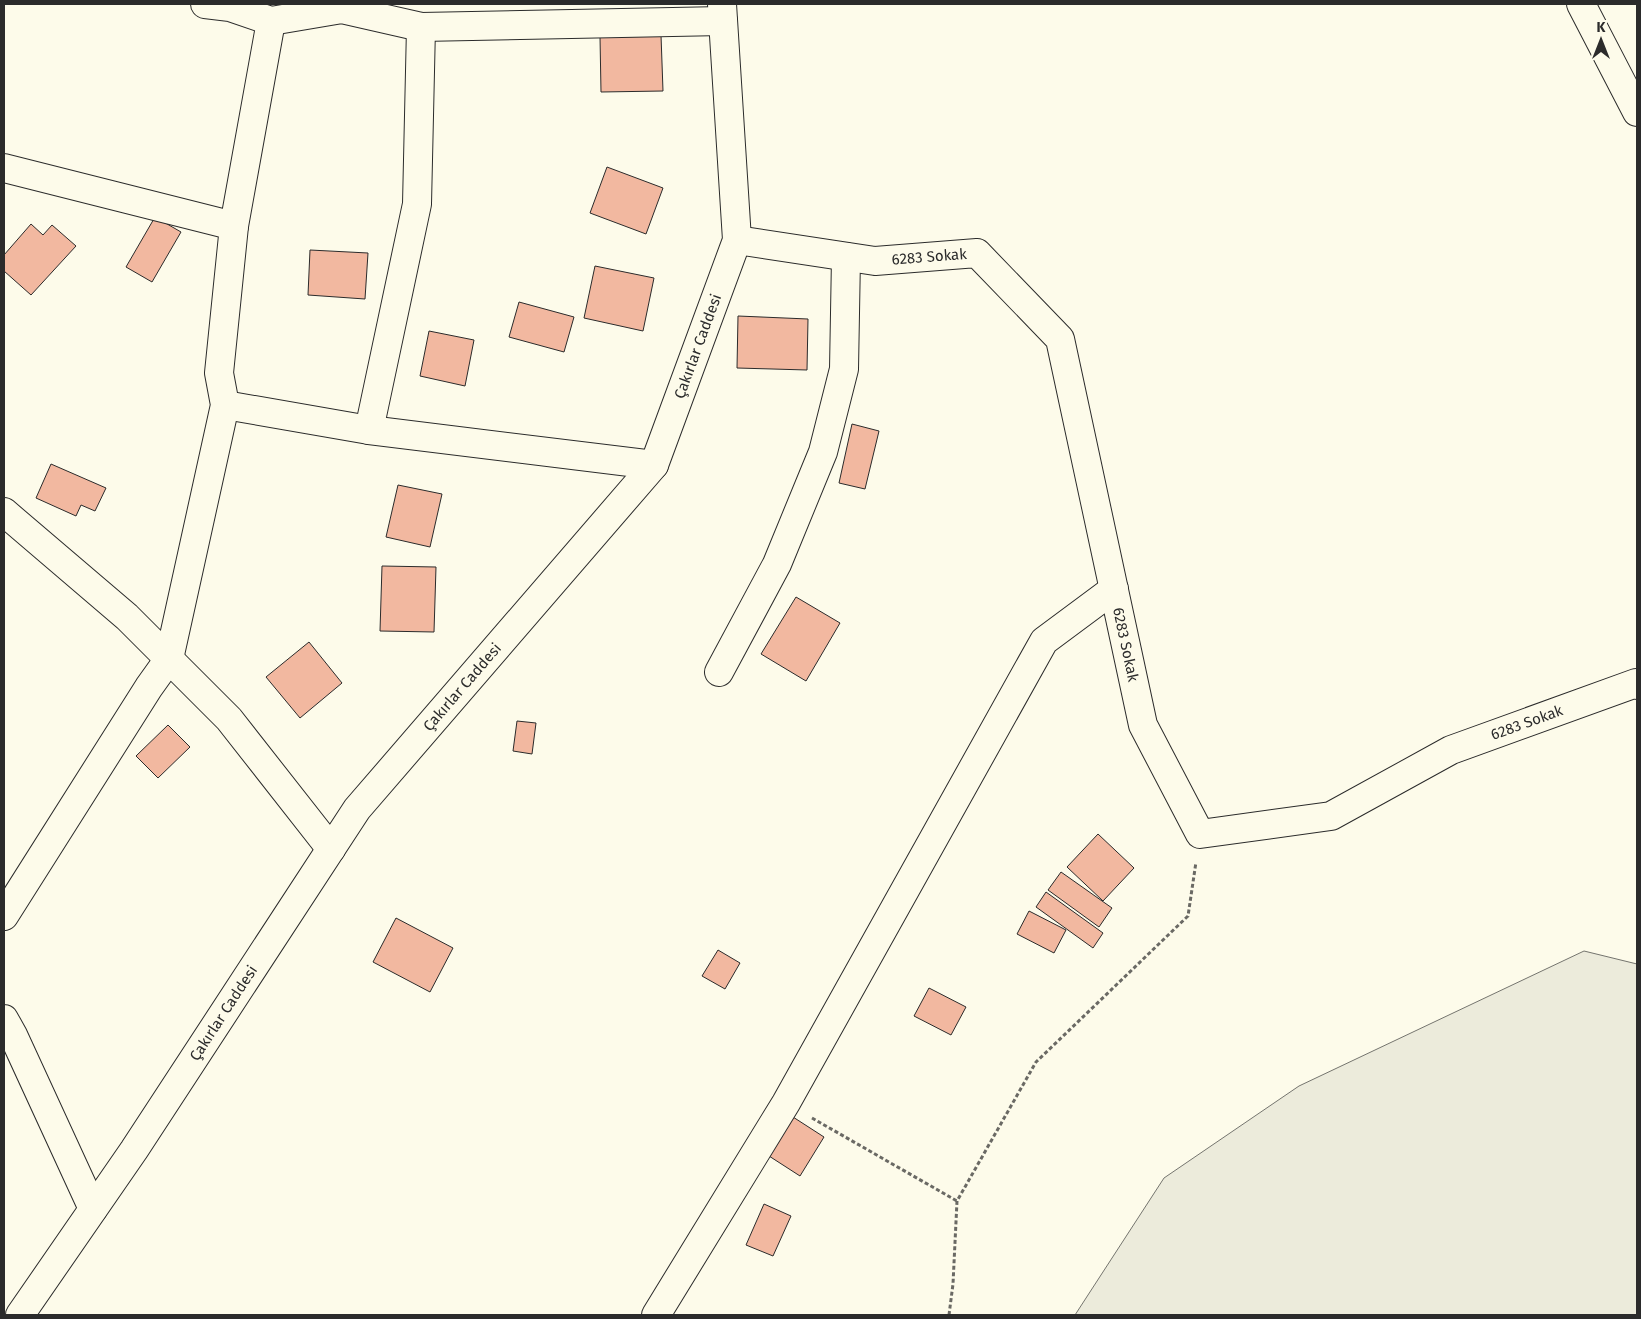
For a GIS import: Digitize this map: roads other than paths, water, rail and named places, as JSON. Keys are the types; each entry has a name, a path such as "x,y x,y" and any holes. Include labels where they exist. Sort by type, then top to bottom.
{"street":[{"path":"205,4 230,7 271,21 343,6 421,27 723,12"},
{"path":"1581,4 1637,112"},
{"name":"Çakırlar Caddesi","path":"20,1315 93,1209 357,809 654,465 737,240 723,12"},
{"path":"4,916 149,687 169,660 226,405 219,373 234,226 271,21"},
{"path":"369,430 417,204 421,27"},
{"path":"4,168 234,226"},
{"name":"6283 Sokak","path":"737,240 875,262 977,253 1060,339 1144,725 1200,834 1331,816 1450,750 1636,683 1637,685"},
{"path":"719,672 777,564 823,452 844,369 846,257"},
{"path":"226,405 369,430 654,465"},
{"path":"4,512 127,617 229,719 331,849"},
{"path":"656,1315 786,1103 1044,641 1114,589"},
{"path":"4,1019 93,1209"}]}
